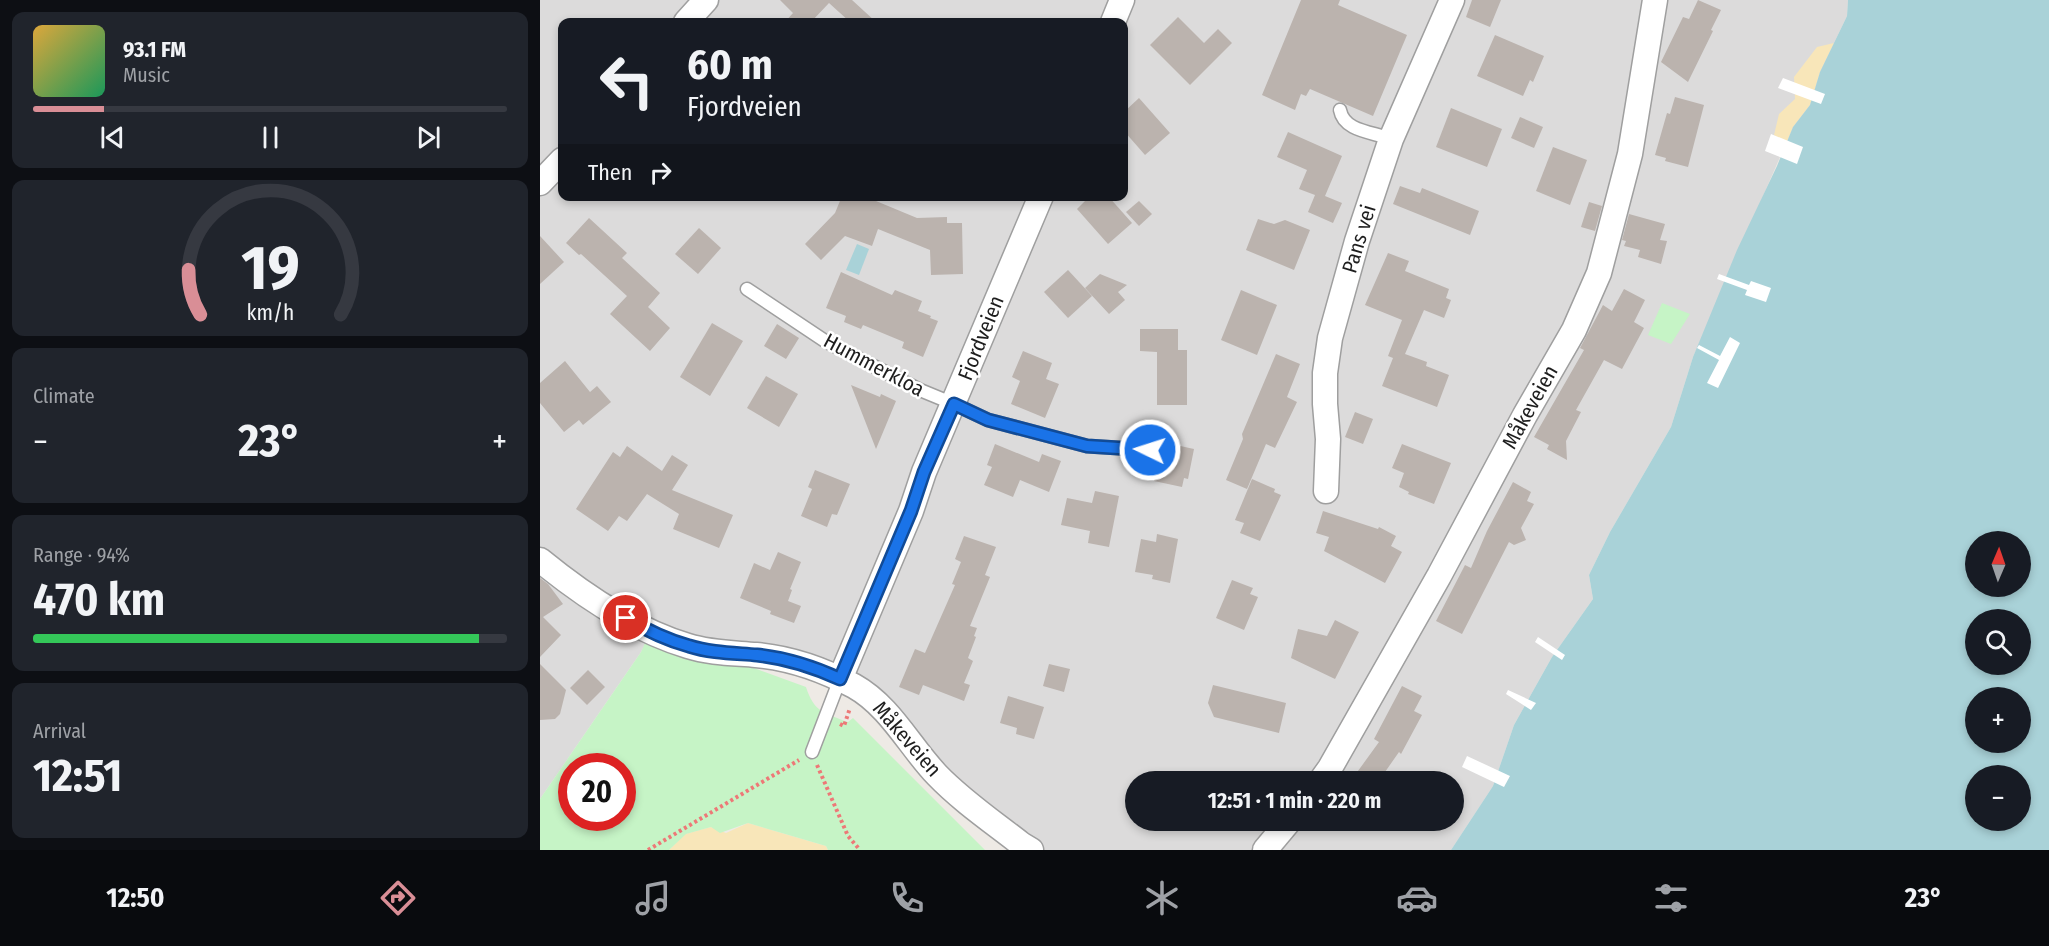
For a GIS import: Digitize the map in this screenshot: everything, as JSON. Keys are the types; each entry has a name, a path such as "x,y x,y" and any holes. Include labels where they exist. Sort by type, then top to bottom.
{"street":[{"path":"690,18 706,0"},
{"path":"1115,18 1122,0"},
{"name":"Pans vei","path":"1326,491 1328,439 1324,404 1330,338 1357,242 1391,140 1452,0"},
{"name":"Måkeveien","path":"1327,771 1439,576 1525,415 1574,330 1608,243 1630,154 1655,0"},
{"path":"540,183 558,164"},
{"name":"Fjordveien","path":"840,679 911,511 924,472 1039,201"},
{"name":"Måkeveien","path":"540,560 605,608 646,630 690,647 731,654 758,655 800,663 840,679 873,699 935,773 954,792 1031,850"},
{"path":"1265,850 1281,831"}],"lane":[{"path":"1340,110 1341,116 1349,125 1391,140"},
{"name":"Hummerkloa","path":"747,289 825,341 920,390 988,420 1087,446 1150,450"},
{"path":"812,752 840,679"}],"path":[{"path":"648,850 812,752 848,836 860,850"}],"shaded area":[{"path":"540,0 1848,0 1847,16 1820,72 1810,105 1793,127 1693,357 1671,427 1610,532 1589,575 1593,599 1552,657 1514,725 1493,786 1464,830 1464,771 1125,771 1125,831 1463,831 1451,850 1011,850 964,814 838,681 743,664 648,639 572,753 558,753 558,773 540,799"}],"sand":[{"path":"1834,43 1820,72 1810,105 1793,127 1786,144 1774,135 1779,114 1795,99 1794,77 1817,47"},
{"path":"748,823 826,846 828,850 669,850 685,834 711,827 726,833"}],"green space":[{"path":"1662,303 1690,314 1671,344 1648,335"},
{"path":"647,639 743,664 806,687 816,707 848,722 853,718 985,850 828,850 826,846 748,823 720,833 711,827 686,834 669,850 540,850 540,799 558,773 558,831 636,831 636,753 572,753 641,652"}],"water":[{"path":"1848,0 2049,0 2049,850 1451,850 1493,786 1514,725 1552,657 1593,599 1589,575 1610,532 1671,427 1693,357 1737,250 1793,127 1810,105 1820,72 1847,16"},
{"path":"857,244 869,249 859,275 846,270"}],"pier":[{"path":"1783,78 1825,94 1821,104 1778,88"},
{"path":"1771,134 1803,147 1797,164 1765,151"},
{"path":"1719,274 1749,285 1751,281 1771,288 1766,302 1745,295 1747,290 1717,279"},
{"path":"1730,337 1740,343 1718,388 1707,383 1719,360 1697,348 1699,345 1720,356"},
{"path":"1538,637 1565,655 1562,660 1535,642"},
{"path":"1508,690 1536,703 1531,710 1506,694"},
{"path":"1467,756 1510,776 1504,787 1462,767"}],"building":[{"path":"780,0 852,0 872,18 846,18 829,3 815,18 789,18 793,13"},
{"path":"1301,0 1340,0 1338,5 1407,35 1373,116 1310,89 1306,96 1301,94 1295,110 1262,95"},
{"path":"1472,0 1501,0 1490,27 1466,17"},
{"path":"1698,0 1721,10 1688,82 1661,62 1683,17 1689,19"},
{"path":"1178,17 1204,43 1218,29 1232,43 1190,85 1150,45"},
{"path":"1495,35 1544,56 1533,82 1530,80 1523,96 1477,76"},
{"path":"1675,97 1704,105 1688,167 1665,161 1666,158 1655,155 1667,113 1670,114"},
{"path":"1139,98 1170,133 1145,155 1128,136 1128,108"},
{"path":"1451,108 1502,129 1487,167 1436,147"},
{"path":"1520,117 1543,127 1534,148 1511,138"},
{"path":"1288,132 1342,156 1325,196 1342,203 1333,223 1308,212 1315,195 1299,189 1307,170 1277,157"},
{"path":"1553,147 1587,160 1570,205 1536,191"},
{"path":"1400,186 1420,193 1422,188 1479,211 1470,235 1393,204"},
{"path":"840,201 876,201 917,218 947,217 947,223 962,223 963,274 931,275 930,250 878,229 872,246 845,236 821,260 805,244 835,213"},
{"path":"1085,201 1112,201 1132,223 1108,244 1077,209"},
{"path":"1139,201 1152,214 1139,226 1126,212"},
{"path":"1589,202 1602,206 1595,231 1581,227"},
{"path":"1629,214 1665,224 1660,240 1667,241 1661,264 1638,257 1640,250 1624,246 1626,241 1622,240"},
{"path":"589,218 627,253 622,258 660,293 648,307 670,328 650,351 610,314 627,296 566,243"},
{"path":"1258,219 1274,224 1285,220 1310,230 1294,270 1246,250"},
{"path":"699,228 721,248 698,274 675,254"},
{"path":"540,236 564,262 540,284"},
{"path":"1388,253 1409,261 1405,271 1449,289 1446,298 1451,300 1444,318 1424,310 1405,354 1427,362 1426,366 1449,375 1437,407 1382,386 1393,358 1388,356 1402,320 1365,305"},
{"path":"1068,270 1092,296 1068,318 1044,292"},
{"path":"841,272 892,295 895,290 922,301 918,311 938,321 923,357 902,348 904,342 863,325 861,329 844,322 846,316 826,308"},
{"path":"1100,274 1127,285 1118,292 1125,300 1109,314 1085,288"},
{"path":"1624,289 1645,300 1634,322 1644,328 1622,369 1604,360 1576,410 1581,412 1566,441 1567,460 1547,449 1549,445 1534,437 1584,350 1580,348 1603,305 1612,311"},
{"path":"1241,290 1277,305 1257,355 1221,340"},
{"path":"712,323 743,341 710,396 680,377"},
{"path":"777,324 799,338 786,359 764,346"},
{"path":"1140,329 1178,329 1178,350 1187,350 1187,405 1157,405 1157,352 1140,351"},
{"path":"1023,351 1052,363 1046,379 1059,384 1045,418 1011,404 1020,381 1012,377"},
{"path":"1276,354 1300,364 1287,397 1297,402 1275,448 1266,444 1247,489 1226,480 1243,439 1242,434"},
{"path":"565,361 590,392 597,386 611,402 583,425 579,420 564,432 540,403 540,383"},
{"path":"766,376 798,394 779,427 747,408"},
{"path":"851,385 896,401 876,449"},
{"path":"1355,412 1373,419 1363,444 1345,437"},
{"path":"1162,442 1194,449 1188,479 1184,478 1182,487 1154,481"},
{"path":"995,444 1039,462 1042,454 1061,461 1049,492 1020,480 1013,497 984,485 992,467 987,465"},
{"path":"1402,444 1451,463 1434,504 1408,494 1409,492 1399,487 1404,473 1392,468"},
{"path":"627,446 662,471 672,455 688,465 672,490 733,515 719,548 673,529 679,514 647,494 627,521 619,516 608,531 576,509 613,452 620,457"},
{"path":"815,470 850,484 837,515 832,514 827,527 801,516 812,489 808,487"},
{"path":"1252,479 1275,489 1274,492 1281,495 1260,541 1240,533 1244,523 1235,520"},
{"path":"1513,482 1531,492 1527,501 1534,504 1521,528 1526,540 1514,545 1509,542 1462,634 1436,621 1465,565 1471,568 1487,531"},
{"path":"1095,491 1119,496 1109,547 1088,543 1090,531 1061,525 1067,498 1092,503"},
{"path":"1323,511 1378,529 1379,527 1396,536 1391,546 1402,552 1385,583 1324,551 1329,537 1316,533"},
{"path":"1157,534 1178,539 1170,583 1152,579 1153,575 1135,572 1141,539 1156,542"},
{"path":"964,536 996,547 985,575 990,577 970,626 977,628 968,658 973,661 964,683 970,685 964,701 923,685 919,695 899,687 915,649 925,653 955,585 952,584 961,562 955,559"},
{"path":"778,552 801,562 790,589 792,590 788,601 801,606 794,623 770,614 771,611 740,598 754,563 770,570"},
{"path":"540,578 548,584 563,604 543,617 561,635 540,657"},
{"path":"1232,580 1253,588 1250,594 1258,597 1244,630 1216,618"},
{"path":"1335,620 1359,632 1335,679 1291,658 1298,629 1327,636"},
{"path":"540,664 566,690 560,714 555,719 540,720"},
{"path":"1049,664 1070,669 1064,692 1043,686"},
{"path":"588,670 605,687 587,705 570,688"},
{"path":"1213,685 1286,703 1279,733 1214,717 1208,703"},
{"path":"1402,686 1422,696 1414,711 1422,715 1401,754 1399,752 1386,771 1358,771 1379,742 1374,739"},
{"path":"1008,696 1044,707 1034,739 1016,734 1017,728 1000,723"}],"route":[{"path":"626,618 646,630 690,647 731,654 758,655 800,663 840,679 954,404 988,420 1087,446 1150,450"}]}
